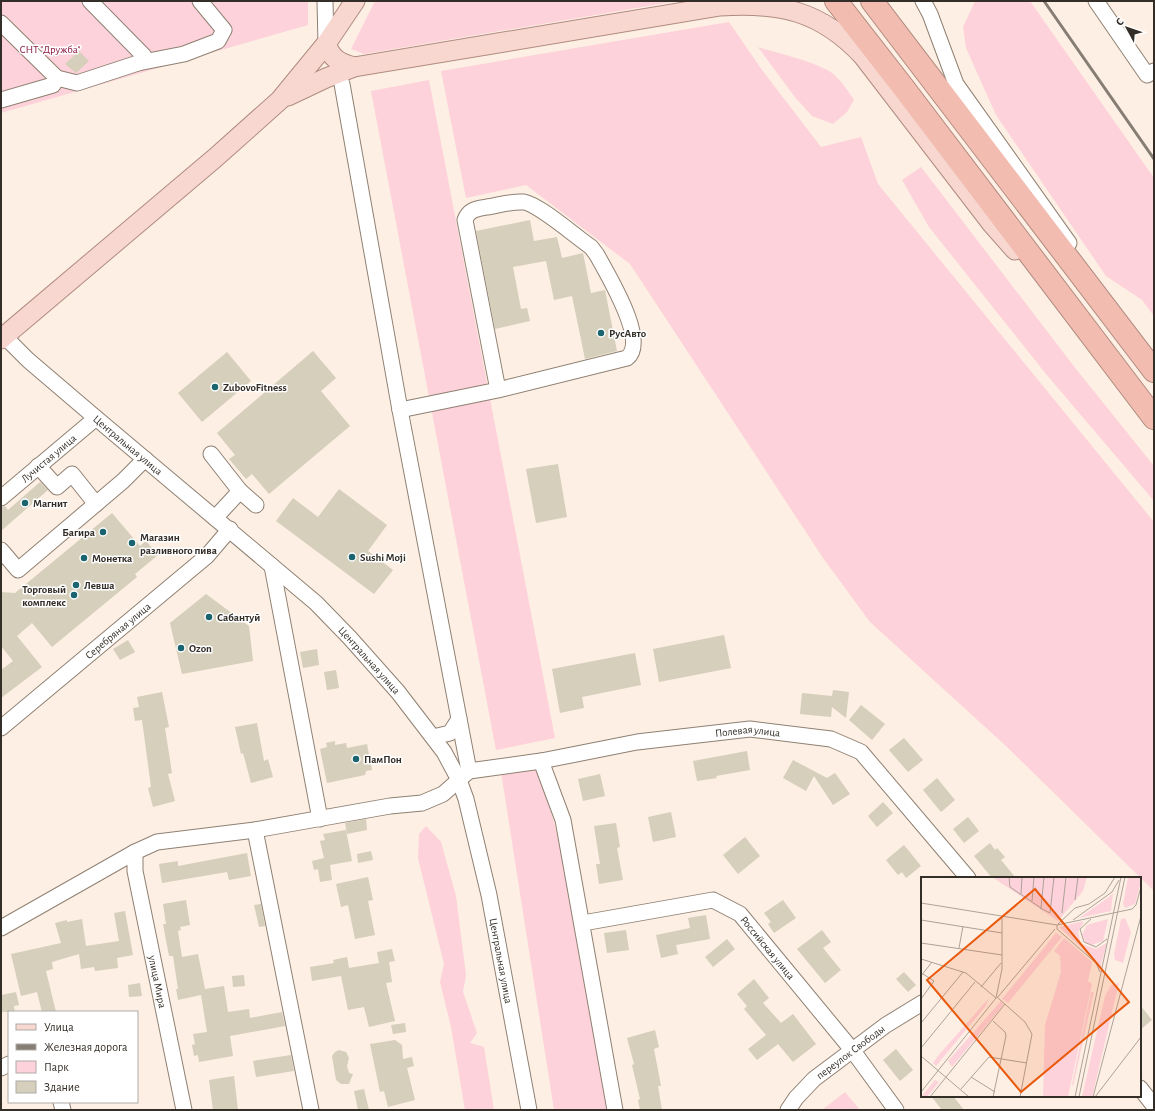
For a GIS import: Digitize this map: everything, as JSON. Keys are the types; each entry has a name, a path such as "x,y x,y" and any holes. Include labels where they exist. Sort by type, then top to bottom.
{"highway":[{"path":"836,1 1154,418"},
{"path":"872,1 1154,371"}],"main road":[{"path":"3,338 280,100 326,44 355,1"},
{"path":"280,100 326,78 354,67 720,6 751,4 781,8 806,15 834,30 851,43 863,56 992,224 1095,340"},
{"path":"326,44 330,54 338,63 354,67"}],"street":[{"path":"90,1 144,56 138,63"},
{"path":"1,23 57,78 77,83 138,63 184,54 218,41 224,30 200,1"},
{"path":"325,1 326,44"},
{"path":"923,1 930,14 956,84 1060,230 1134,345"},
{"path":"1096,1 1147,75 1154,71"},
{"path":"1,100 53,85 57,78"},
{"path":"1,928 134,852 157,842 255,830 390,806 422,803 443,794 464,776 459,719 400,410 342,84"},
{"path":"400,410 498,390 627,358 634,350 634,342 626,310 597,255 591,247 534,206 526,203 516,202 475,209 467,215 465,220 498,390"},
{"name":"Центральная улица","path":"3,338 316,603 350,638 398,692 464,776 466,799 489,895 529,1110"},
{"name":"Лучистая улица","path":"1,498 96,418"},
{"path":"211,454 240,491 256,505"},
{"path":"1,550 18,570 124,480 145,459"},
{"path":"38,466 57,487 72,474 96,504"},
{"path":"215,518 240,491"},
{"name":"Серебряная улица","path":"1,728 207,556 230,529"},
{"path":"272,566 320,819"},
{"path":"433,737 450,733 459,719"},
{"name":"Полевая улица","path":"464,776 637,742 750,729 831,739 861,752 967,877"},
{"path":"541,760 563,820 583,923 615,1110"},
{"path":"255,830 311,1110"},
{"name":"улица Мира","path":"134,852 135,871 184,1110"},
{"name":"Российская улица","path":"583,923 712,900 740,914 853,1051 896,1110"},
{"name":"переулок Свободы","path":"788,1110 796,1098 814,1079 886,1025 921,1004"},
{"path":"1141,1089 1154,1106"}],"green space":[{"name":"СНТ \"Дружба\"","path":"1,1 308,1 308,25 1,113"},
{"path":"375,1 678,1 364,54 351,49"},
{"path":"975,1 1030,1 1154,178 1154,316 1142,300 1106,276 996,115 966,48 963,27"},
{"path":"729,22 762,70 821,147 861,137 878,184 1154,522 1154,891 1006,746 870,622 823,558 630,264 526,185 466,198 441,71"},
{"path":"758,47 817,65 832,73 847,89 854,100 847,112 833,124 812,116 794,96"},
{"path":"429,80 555,738 496,750 371,91"},
{"path":"921,167 1076,369 1154,466 1154,501 1046,374 929,227 902,180"},
{"path":"538,767 561,852 580,937 609,1110 554,1110 501,772"},
{"path":"426,826 441,842 456,896 466,975 463,992 477,1033 470,1043 484,1047 494,1110 465,1110 451,1027 440,982 444,964 418,858 419,834"},
{"path":"845,1092 860,1110 822,1110"}],"building":[{"path":"79,51 89,61 76,73 65,64"},
{"path":"530,220 534,241 557,237 562,258 583,253 591,293 605,290 617,351 585,359 572,296 554,300 546,261 513,267 521,309 527,308 530,321 495,329 476,231"},
{"path":"313,351 336,378 321,391 350,426 269,494 252,474 246,479 229,459 235,455 217,433"},
{"name":"ZubovoFitness","path":"227,352 251,381 202,422 178,393"},
{"path":"558,464 567,517 536,523 526,469"},
{"name":"Магнит","path":"40,482 48,490 1,531 1,507 5,506 8,510"},
{"path":"339,489 387,525 368,551 393,570 374,594 276,521 293,498 318,517"},
{"name":"Левша","path":"112,513 140,546 146,541 158,555 135,574 137,577 52,647 32,623 17,636 42,667 1,698 1,670 13,661 1,646 1,592 15,593"},
{"path":"206,594 249,626 253,661 182,674 170,623"},
{"path":"724,635 731,668 659,682 653,649"},
{"path":"128,640 135,652 120,660 113,649"},
{"path":"317,649 319,665 303,668 300,652"},
{"path":"635,653 641,685 582,697 584,708 560,713 552,669"},
{"path":"336,670 339,688 327,690 324,672"},
{"path":"833,690 849,692 846,718 832,707 831,717 800,714 802,693 832,696"},
{"path":"162,692 169,727 165,728 172,773 168,774 175,801 153,807 148,788 151,787 142,720 135,721 133,708 139,707 137,697"},
{"path":"861,705 885,724 872,740 849,720"},
{"path":"257,723 264,761 268,759 273,777 251,783 243,753 241,754 235,727"},
{"path":"904,738 923,760 908,772 889,750"},
{"path":"335,741 335,745 346,743 347,748 367,744 372,770 366,771 365,775 327,783 320,749 327,747 326,743"},
{"path":"747,751 750,770 697,781 693,761"},
{"path":"793,760 827,778 835,773 850,794 833,805 814,776 806,791 783,778"},
{"path":"600,774 605,796 583,801 578,779"},
{"path":"937,778 955,800 941,812 923,790"},
{"path":"883,802 893,813 877,827 868,816"},
{"path":"671,812 676,837 653,842 648,817"},
{"path":"968,817 979,831 964,843 953,829"},
{"path":"366,819 367,830 347,834 345,823"},
{"path":"616,823 620,847 617,848 623,880 599,884 596,864 600,864 594,826"},
{"path":"346,830 352,861 330,865 332,880 320,882 318,869 314,870 312,861 324,858 320,841 325,840 323,834"},
{"path":"745,837 760,856 738,874 723,855"},
{"path":"990,843 995,850 997,848 1005,857 1001,860 1015,877 991,877 974,856"},
{"path":"904,845 921,866 906,878 902,872 898,875 886,860"},
{"path":"371,851 373,860 358,863 357,854"},
{"path":"247,853 251,876 229,880 227,872 162,883 159,864 178,861 178,866"},
{"path":"368,877 373,900 368,901 375,935 355,939 348,905 341,907 336,884"},
{"path":"186,900 190,925 180,927 181,930 178,931 182,957 198,954 205,989 224,986 228,1012 249,1009 250,1018 282,1012 285,1026 230,1036 233,1056 199,1062 198,1055 194,1056 192,1045 195,1044 193,1034 207,1032 201,995 178,1000 176,989 178,989 173,956 169,956 163,924 166,924 163,904"},
{"path":"783,900 796,918 774,933 768,924 771,922 764,913"},
{"path":"261,904 265,926 259,927 254,905"},
{"path":"125,911 133,955 117,958 118,968 95,971 94,967 81,969 79,954 52,962 53,969 46,971 56,1011 42,1011 37,992 21,996 11,954 61,943 55,923 67,920 67,922 82,919 86,946 119,941 114,913"},
{"path":"706,915 710,939 676,945 678,954 661,958 656,935 690,928 688,918"},
{"path":"626,930 629,950 607,953 604,933"},
{"path":"822,930 831,942 823,948 841,970 825,983 797,949"},
{"path":"727,939 735,949 713,967 705,957"},
{"path":"392,949 395,961 389,962 392,982 386,983 395,1021 369,1027 364,1007 348,1010 341,976 312,981 310,967 334,963 333,960 347,957 349,968 379,963 377,952"},
{"path":"904,972 916,985 908,992 896,979"},
{"path":"244,975 245,986 233,987 232,976"},
{"path":"754,979 769,998 763,1003 781,1023 793,1014 816,1044 793,1062 778,1044 757,1060 748,1049 766,1035 744,1009 747,1006 737,994"},
{"path":"140,983 142,996 129,997 128,985"},
{"path":"16,992 19,1005 14,1006 15,1011 1,1012 1,995"},
{"path":"1141,1006 1152,1020 1141,1029"},
{"path":"405,1023 406,1032 393,1034 391,1025"},
{"path":"655,1030 659,1047 654,1049 661,1086 658,1086 662,1110 640,1110 638,1100 640,1099 632,1065 634,1064 627,1038"},
{"path":"395,1040 402,1045 403,1059 412,1057 414,1066 407,1068 415,1100 388,1107 384,1091 380,1092 370,1044"},
{"path":"896,1049 913,1070 900,1081 883,1060"},
{"path":"339,1050 346,1052 349,1058 347,1066 349,1073 353,1074 349,1084 341,1084 336,1080 332,1056"},
{"path":"291,1055 294,1071 256,1077 253,1061"},
{"path":"234,1076 238,1110 213,1110 209,1080"},
{"path":"364,1089 369,1110 358,1110 354,1091"},
{"path":"932,1097 954,1097 964,1110 942,1110"}],"railway":[{"path":"1044,1 1154,159"}],"place":[{"name":"РусАвто","path":"601,333"},
{"name":"ZubovoFitness","path":"215,387"},
{"name":"Магнит","path":"25,503"},
{"name":"Багира","path":"103,532"},
{"name":"Магазин разливного пива","path":"132,543"},
{"name":"Sushi Moji","path":"352,557"},
{"name":"Монетка","path":"84,558"},
{"name":"Левша","path":"76,585"},
{"name":"Торговый комплекс","path":"74,595"},
{"name":"Сабантуй","path":"209,617"},
{"name":"Ozon","path":"181,648"},
{"name":"ПамПон","path":"356,759"}]}
